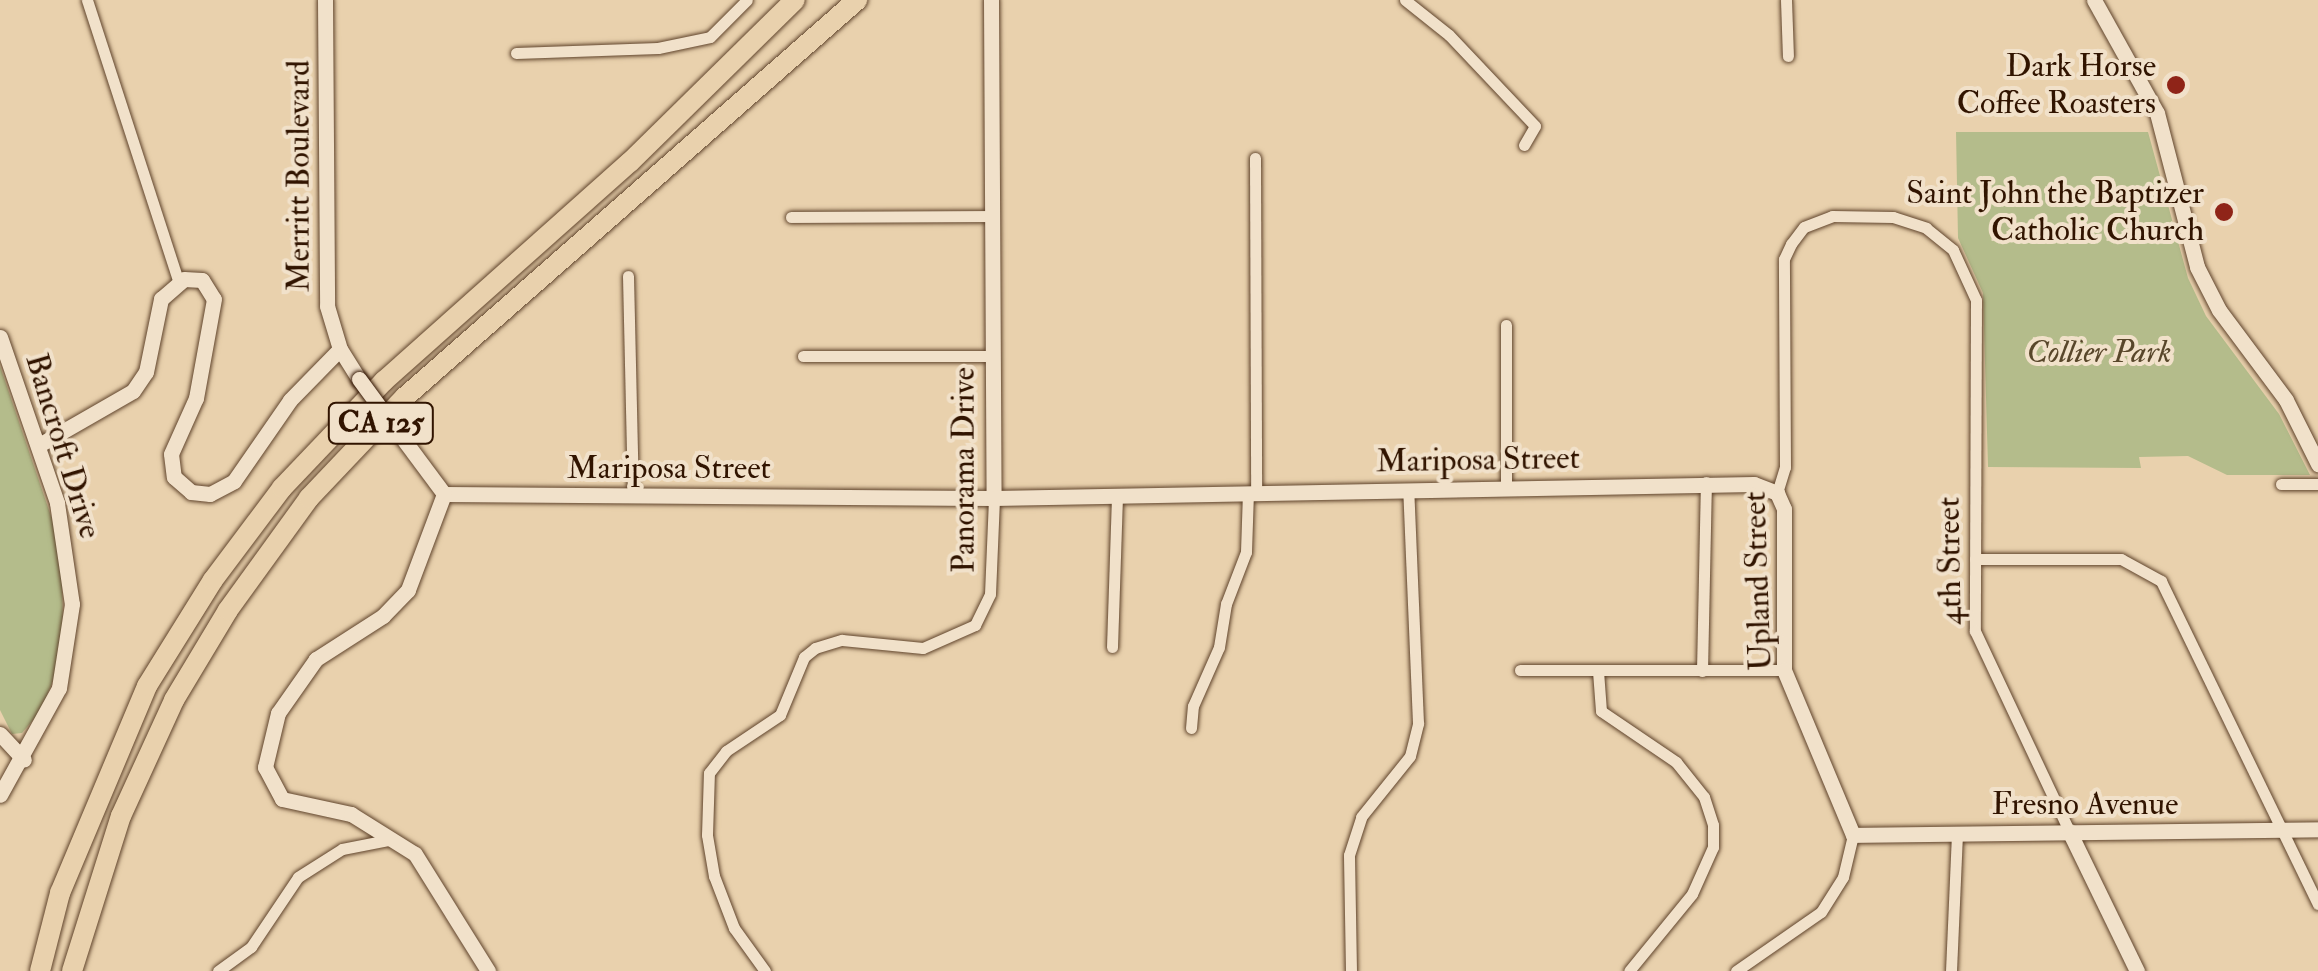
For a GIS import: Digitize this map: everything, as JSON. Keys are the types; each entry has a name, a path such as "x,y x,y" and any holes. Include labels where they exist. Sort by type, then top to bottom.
{"highway":[{"name":"CA 125","path":"40,971 60,893 147,686 213,580 282,488 384,380 630,162 795,0"},
{"name":"CA 125","path":"72,971 120,816 174,700 228,610 309,498 405,397 857,0"}],"street":[{"path":"87,0 178,280"},
{"name":"Merritt Boulevard","path":"325,0 328,306 340,349"},
{"path":"516,52 658,48 710,37 747,0"},
{"name":"Panorama Drive","path":"765,971 734,928 714,876 707,835 709,773 726,751 780,715 804,657 815,648 842,640 923,648 975,625 990,594 994,498 991,0"},
{"path":"1404,0 1450,36 1535,126 1524,144"},
{"path":"1786,0 1788,56"},
{"path":"2094,0 2157,112 2197,268 2218,310 2286,400 2318,464"},
{"path":"1191,728 1192,706 1219,646 1226,604 1246,552 1252,493 1255,158"},
{"path":"791,217 992,216"},
{"name":"Upland Street","path":"1832,216 1804,228 1784,258 1785,466 1778,493 1786,518 1784,670 1853,836"},
{"name":"4th Street","path":"1832,216 1910,221 1954,250 1967,272 1976,300 1975,630 2138,971"},
{"path":"628,276 633,495"},
{"path":"39,445 133,391 146,372 161,299 178,280 202,280 214,299 196,398 171,454 174,477 191,492 210,494 234,481 290,400 340,349 444,494 408,590 383,616 316,659 278,713 265,767 282,799 351,814 424,865 488,971"},
{"path":"1506,325 1506,487"},
{"name":"Bancroft Drive","path":"0,337 39,445 70,558 72,604 59,688 24,760 0,795"},
{"path":"803,356 992,356"},
{"path":"1702,671 1706,482"},
{"name":"Mariposa Street","path":"444,494 994,498 1706,482 1778,493"},
{"path":"2281,484 2318,484"},
{"path":"1351,971 1349,855 1368,804 1410,756 1418,723 1408,490"},
{"path":"1112,647 1118,496"},
{"path":"1975,558 2121,559 2161,581 2318,904"},
{"path":"1520,670 1784,670"},
{"path":"1598,670 1602,711 1676,762 1704,797 1713,825 1713,847 1692,894 1630,971"},
{"path":"0,734 24,760"},
{"name":"Fresno Avenue","path":"1853,836 2318,830"},
{"path":"1951,971 1957,832"},
{"path":"1736,971 1821,912 1843,877 1853,836"},
{"path":"218,971 251,946 298,877 342,849 393,840"}],"green space":[{"name":"Collier Park","path":"1956,132 2148,132 2188,278 2206,316 2279,414 2310,475 2227,475 2188,456 2139,457 2141,468 1988,467 1983,293 1958,238"},
{"path":"0,366 53,522 62,572 63,630 55,676 40,712 22,733 12,734 0,710"}],"place":[{"name":"Dark Horse Coffee Roasters","path":"2176,85"},
{"name":"Saint John the Baptizer Catholic Church","path":"2224,212"}]}
